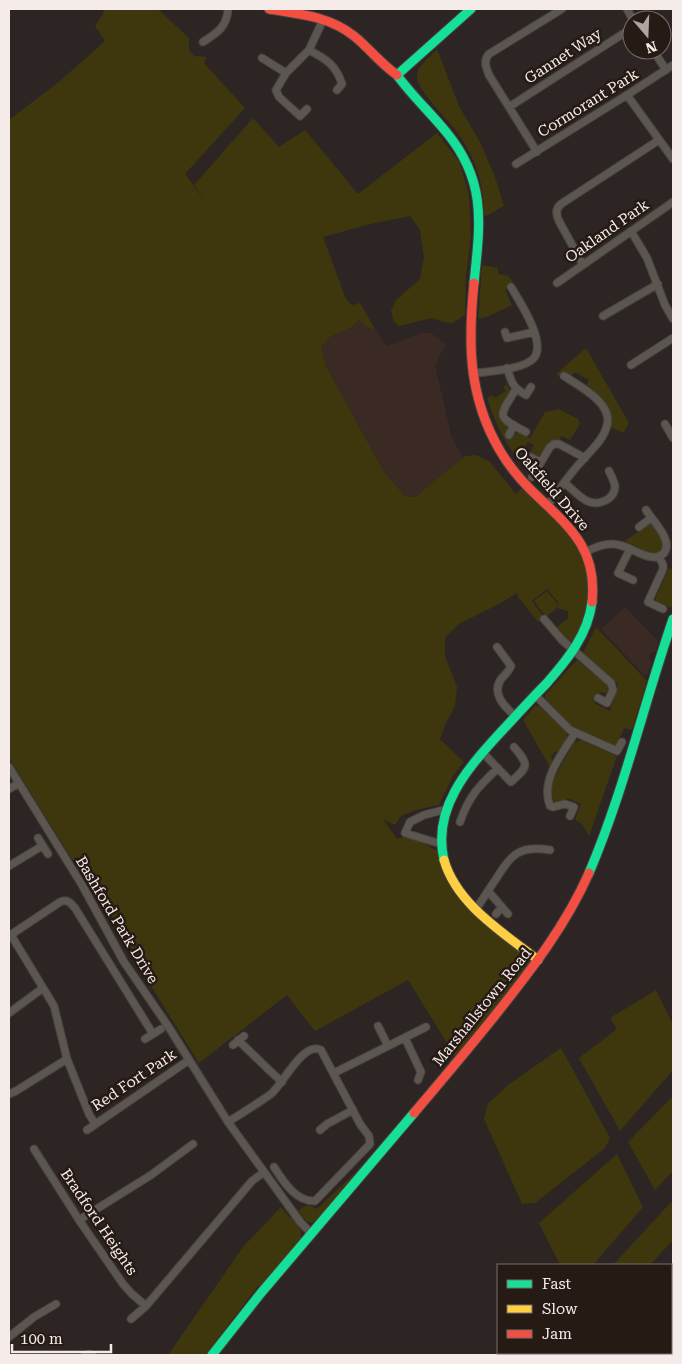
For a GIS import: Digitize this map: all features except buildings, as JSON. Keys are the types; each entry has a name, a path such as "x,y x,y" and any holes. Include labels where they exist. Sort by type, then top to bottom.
{"street":[{"path":"202,42 224,25 228,9"},
{"name":"Oakfield Drive","path":"269,9 311,12 353,36 389,70 397,75 404,86 453,141 472,176 477,192 479,220 470,358 482,416 500,451 516,474 573,532 585,552 592,574 594,599 583,636 574,650 466,772 446,809 441,830 441,844 446,868 451,879 476,909 538,960"},
{"path":"397,75 471,9"},
{"path":"536,152 486,69 485,63 489,54 562,9"},
{"path":"307,109 300,116 277,94 277,88 286,73 309,50 323,20"},
{"name":"Gannet Way","path":"509,108 622,35"},
{"path":"309,50 332,65 339,75 342,84"},
{"path":"262,58 286,73"},
{"path":"659,60 666,70"},
{"name":"Cormorant Park","path":"516,164 673,65"},
{"path":"336,90 348,78"},
{"path":"628,95 673,160"},
{"path":"583,265 557,218 557,208 659,140"},
{"name":"Oakland Park","path":"557,283 673,202"},
{"path":"631,231 647,258 665,305 673,320"},
{"path":"604,316 658,284"},
{"path":"472,374 526,363 535,356 538,348 534,332 527,315 511,287"},
{"path":"507,338 534,332"},
{"path":"631,365 673,338"},
{"path":"507,368 516,389 526,395 531,387"},
{"path":"547,506 595,446 608,422 603,406 595,397 564,376"},
{"path":"516,389 503,413 505,420 526,432"},
{"path":"666,424 673,438"},
{"path":"509,435 514,425"},
{"path":"532,477 550,447 556,443 585,458"},
{"path":"528,456 540,462"},
{"path":"565,483 584,499 594,503 601,502 607,499 614,489 609,471"},
{"path":"585,552 607,544 619,544 650,557 659,556 666,549 667,542 646,510"},
{"path":"639,527 651,518"},
{"path":"630,549 618,573 633,580"},
{"path":"659,556 664,570 648,602 663,609"},
{"path":"544,619 562,640 612,684 613,690 607,703 598,698"},
{"name":"Marshallstown Road","path":"212,1355 261,1293 458,1061 552,941 584,884 600,847 618,799 673,619"},
{"path":"497,647 511,666 499,683 499,697 502,704 515,716"},
{"path":"535,695 565,726 575,733 617,751 622,742"},
{"path":"570,816 574,807 565,804 550,806 547,786 552,771 575,733"},
{"path":"482,752 511,782 524,769 525,762 514,747"},
{"name":"Bashford Park Drive","path":"9,768 82,885 124,962 168,1026 228,1122"},
{"path":"460,822 476,789 498,768"},
{"path":"9,789 19,783"},
{"path":"441,844 405,833 410,822 424,815 446,809"},
{"path":"38,838 48,854"},
{"path":"9,866 42,846"},
{"path":"476,909 507,862 515,854 529,848 550,850"},
{"path":"488,891 508,914"},
{"path":"10,936 62,901 69,901 153,1034"},
{"path":"496,914 502,907"},
{"name":"Red Fort Park","path":"10,936 55,1008 63,1048 88,1112 95,1124"},
{"path":"9,1013 43,988"},
{"path":"378,1026 388,1046"},
{"path":"334,1073 426,1027"},
{"path":"146,1038 161,1029"},
{"path":"405,1038 422,1072 418,1080"},
{"path":"239,1040 282,1082"},
{"path":"274,1167 295,1193 310,1201 316,1201 369,1145 369,1136 360,1124 322,1051 319,1049 314,1049 302,1056 282,1082 268,1096 228,1122 302,1224 312,1234"},
{"path":"9,1094 16,1092 67,1059"},
{"name":"Red Fort Park","path":"87,1130 189,1060"},
{"path":"320,1130 328,1123 353,1110"},
{"path":"79,1220 152,1175 193,1144"},
{"name":"Bradford Heights","path":"34,1149 79,1220 123,1284 146,1306"},
{"path":"131,1319 146,1306 252,1181 264,1172"},
{"path":"9,1337 36,1315 56,1304"},
{"path":"85,1355 92,1355"}],"shaded area":[{"path":"104,9 158,9 189,38 189,49 194,56 206,57 204,63 245,108 185,174 209,207 194,185 253,118 279,147 305,130 358,194 437,133 459,161 469,194 471,237 466,275 465,315 453,323 432,318 399,326 394,322 391,311 396,300 420,279 424,257 420,230 410,216 370,224 323,237 346,299 352,305 360,303 374,327 372,330 359,320 352,327 330,337 321,347 326,366 384,472 405,496 415,497 465,456 476,455 489,461 516,494 524,486 551,513 574,542 583,558 588,575 590,594 586,614 579,632 572,641 567,640 557,627 568,618 568,611 557,608 558,602 547,589 532,601 544,617 538,622 518,597 517,593 459,624 445,638 445,656 457,687 455,706 440,739 464,762 453,776 439,805 416,810 401,816 395,825 383,819 397,839 411,835 443,855 454,884 538,960 313,1223 306,1221 298,1211 309,1205 317,1209 358,1170 455,1056 408,980 315,1031 287,995 199,1063 9,758 9,120 60,81 105,41 95,26"},
{"path":"437,49 459,106 481,144 495,177 504,206 484,217 483,199 475,165 460,136 426,95 418,82 419,69"},
{"path":"482,265 498,268 498,274 508,276 514,284 505,290 512,305 487,317 478,319"},
{"path":"360,320 372,330 374,327 387,346 421,333 431,333 446,344 435,365 452,438 463,458 415,497 405,496 384,472 326,366 321,347 330,337 352,327"},
{"path":"586,348 629,423 623,433 610,428 608,409 597,394 587,385 589,380 575,372 571,376 561,377 556,374"},
{"path":"507,385 511,391 500,410 501,418 508,427 506,436 511,438 519,432 530,438 545,412 559,409 578,419 580,424 570,440 562,436 559,440 552,441 537,457 530,453 534,445 528,442 521,455 534,463 534,467 529,475 504,438 487,398 492,395 495,398 506,391 503,387"},
{"path":"649,524 652,525 663,541 663,549 656,554 651,554 625,541"},
{"path":"669,568 673,570 673,604 671,608 655,599"},
{"path":"547,591 557,603 556,609 546,617 534,601"},
{"path":"625,607 658,641 656,651 651,653 649,658 651,665 648,674 645,675 601,629"},
{"path":"596,627 647,681 632,730 624,728 615,746 571,726 545,697 577,660 607,685 608,691 600,692 594,703 610,711 618,684 583,653"},
{"path":"535,706 539,706 567,735 559,751 554,752 551,757 553,761 550,767 523,720"},
{"path":"581,740 617,756 589,836 582,824 575,820 581,804 567,798 555,804 552,791 555,777 574,743"},
{"path":"656,990 673,1024 673,1070 620,1131 579,1058 617,1029 610,1018"},
{"path":"561,1048 610,1138 605,1148 535,1203 522,1204 484,1119 488,1104 508,1085"},
{"path":"673,1096 673,1171 655,1190 628,1142"},
{"path":"617,1154 643,1207 594,1264 560,1264 539,1223"},
{"path":"673,1200 673,1240 651,1264 614,1264"},
{"path":"281,1207 301,1231 301,1239 261,1287 258,1286 205,1355 168,1355 243,1247"}],"traffic: fast":[{"path":"471,9 397,75 447,133 460,151 469,169 475,186 479,223 474,283"},
{"path":"444,860 443,824 455,791 475,761 546,684 569,656 586,625 592,602"},
{"path":"589,873 613,811 673,619"},
{"path":"212,1355 261,1293 414,1113"}],"traffic: slow":[{"path":"444,860 450,876 470,904 483,917 538,960"}],"traffic: jam":[{"path":"269,9 302,14 324,20 344,29 397,75"},
{"path":"474,283 471,347 476,388 481,409 499,449 516,474 566,525 584,550 590,565 592,602"},
{"path":"414,1113 487,1026 535,963 570,911 589,873"}]}
